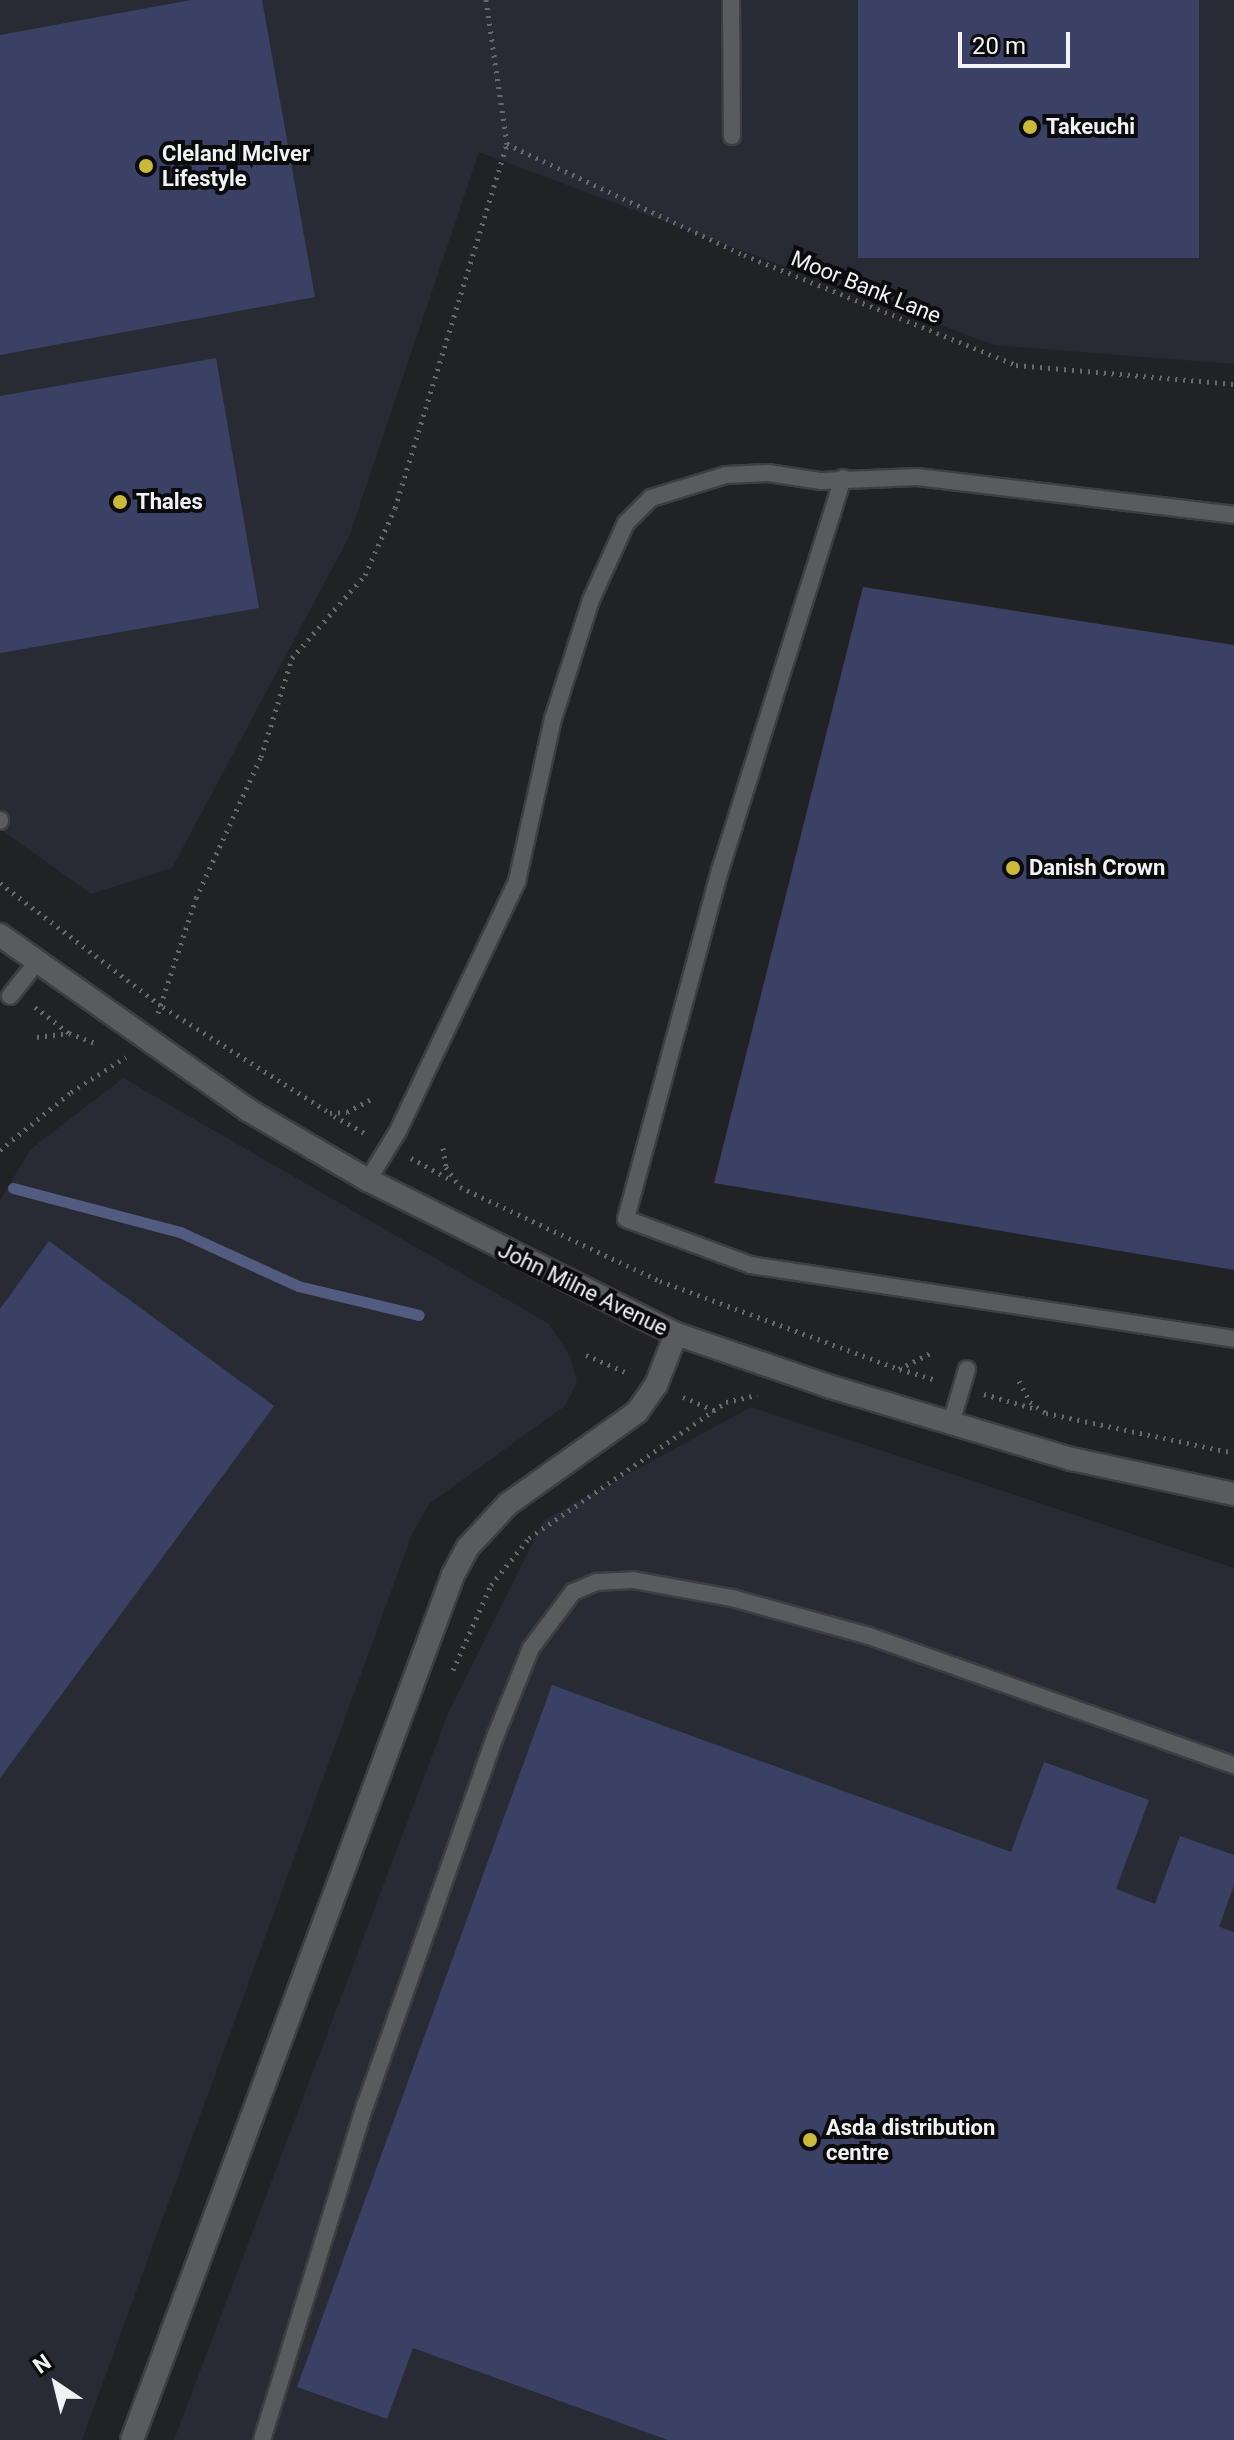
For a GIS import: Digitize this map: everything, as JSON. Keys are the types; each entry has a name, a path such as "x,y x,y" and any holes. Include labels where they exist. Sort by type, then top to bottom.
{"street":[{"name":"John Milne Avenue","path":"0,935 192,1075 368,1180 676,1334 1072,1459 1234,1494"},
{"path":"132,2440 453,1575 468,1547 508,1504 637,1412 656,1385 676,1334"}],"lane":[{"path":"731,0 732,136"},
{"path":"368,1180 398,1131 517,881 553,719 606,559 626,523 651,498 726,475 917,477 1234,515"},
{"path":"843,478 720,870 626,1219 751,1265 1234,1339"},
{"path":"12,993 36,963"},
{"path":"951,1423 967,1369"},
{"path":"262,2440 365,2106 495,1737 531,1648 573,1592 597,1582 633,1580 732,1598 869,1636 1234,1765"}],"path":[{"path":"163,1007 196,898 261,757 292,658 365,575 395,508 507,144 486,0"},
{"name":"Moor Bank Lane","path":"507,144 744,255 1016,365 1234,384"},
{"path":"0,883 163,1007 330,1113 347,1112 370,1100"},
{"path":"12,993 69,1033 106,1049"},
{"path":"37,1037 69,1033"},
{"path":"115,1055 134,1067"},
{"path":"0,1150 71,1092 124,1061"},
{"path":"443,1148 446,1167 460,1187 660,1281 899,1369 934,1351"},
{"path":"1019,1381 1030,1402 1046,1413 1234,1453"},
{"path":"449,1678 491,1585 529,1538 726,1402 766,1395"}],"shaded area":[{"path":"0,0 1234,0 1234,364 994,345 479,152 349,537 172,868 91,894 0,829"},
{"path":"123,1078 549,1324 570,1356 577,1382 565,1406 430,1503 412,1534 82,2440 0,2440 0,1200 31,1149"},
{"name":"Asda distribution centre","path":"751,1407 1234,1568 1234,2440 174,2440 449,1711 544,1520"}],"building":[{"name":"Cleland McIver Lifestyle","path":"191,0 262,0 315,297 0,355 0,35"},
{"name":"Takeuchi","path":"858,0 1199,0 1199,258 858,258"},
{"name":"Thales","path":"216,358 259,608 0,653 0,396"},
{"name":"Danish Crown","path":"863,587 1234,645 1234,1270 714,1183"},
{"path":"49,1241 274,1406 0,1778 0,1309"},
{"name":"Asda distribution centre","path":"552,1685 1011,1852 1044,1762 1149,1800 1116,1889 1155,1904 1180,1836 1234,1855 1234,1885 1219,1927 1234,1932 1234,2440 668,2440 413,2348 387,2419 297,2387"}],"waterway":[{"path":"13,1188 180,1232 298,1286 419,1315"}],"place":[{"name":"Takeuchi","path":"1030,127"},
{"name":"Cleland McIver Lifestyle","path":"146,166"},
{"name":"Thales","path":"120,502"},
{"name":"Danish Crown","path":"1013,868"},
{"name":"Asda distribution centre","path":"810,2140"}]}
